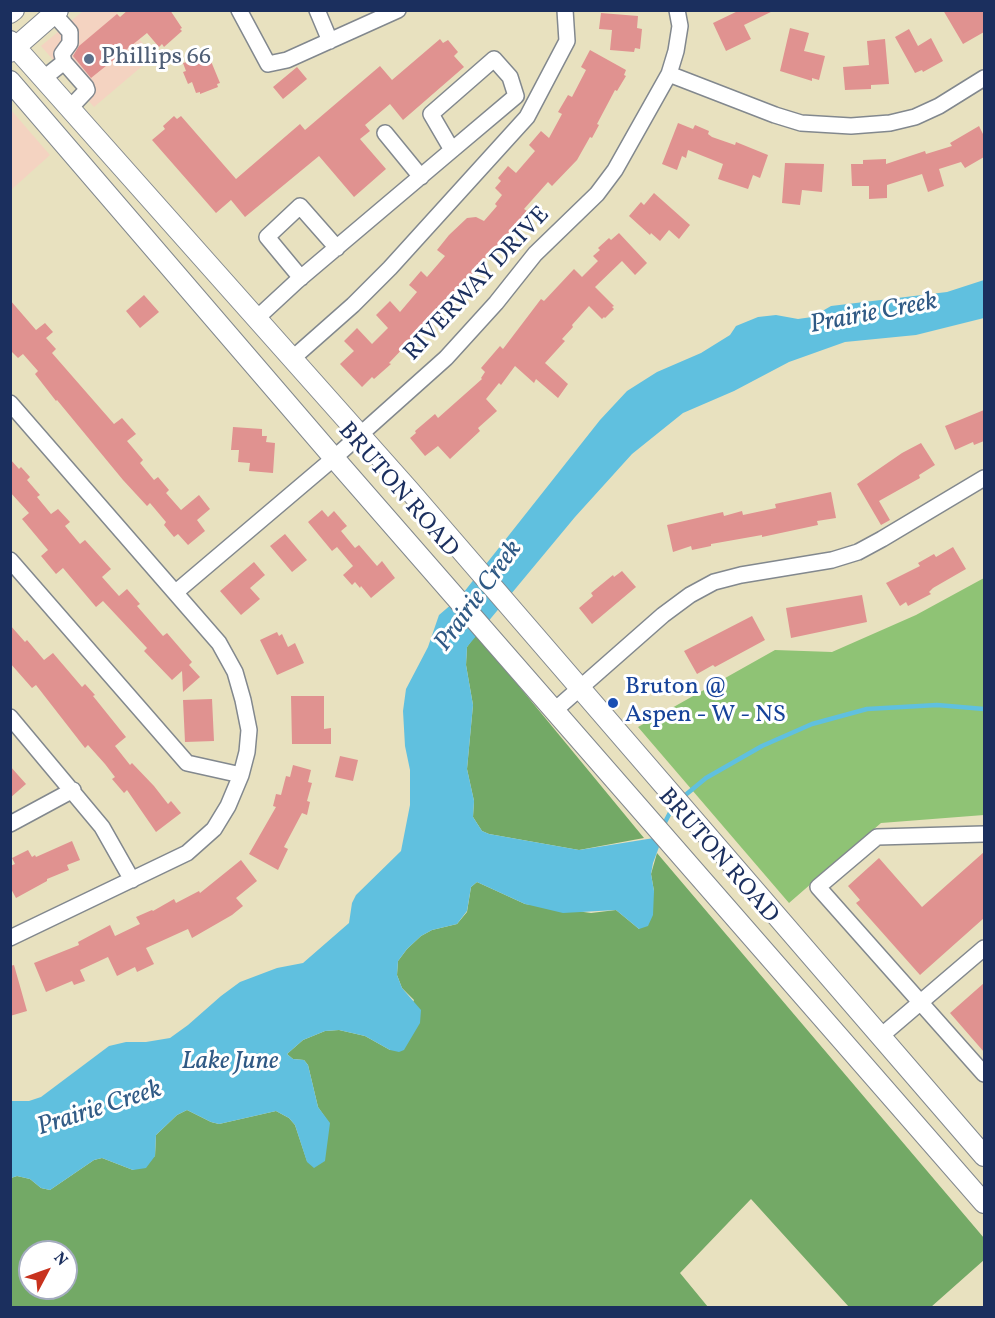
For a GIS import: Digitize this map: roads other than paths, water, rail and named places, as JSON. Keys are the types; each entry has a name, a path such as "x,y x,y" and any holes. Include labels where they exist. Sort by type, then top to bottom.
{"main road":[{"path":"10,14 14,10"},
{"path":"12,47 56,12"},
{"name":"BRUTON ROAD","path":"12,47 44,78 293,358 984,1156"},
{"name":"BRUTON ROAD","path":"10,81 334,458 984,1203"},
{"path":"857,1057 881,1036"}],"street":[{"path":"239,10 268,64 287,60 398,10"},
{"path":"317,10 330,41"},
{"path":"293,358 353,305 527,117 567,41 565,10"},
{"name":"RIVERWAY DRIVE","path":"176,592 334,458 446,358 496,303 535,254 597,194 615,170 669,74 676,51 677,10"},
{"path":"56,12 70,32 70,43 62,54 64,62 87,90 70,108"},
{"path":"257,318 516,96 510,76 494,59 431,114 452,150"},
{"path":"44,78 64,62"},
{"path":"669,74 793,120 851,126 890,123 915,117 984,78"},
{"path":"385,133 421,177"},
{"path":"301,278 267,237 300,206 337,248"},
{"path":"10,403 219,643 234,672 249,730 247,752 241,775 228,806 214,829 187,853 10,938"},
{"path":"555,710 663,615 690,595 714,582 741,574 832,560 858,552 984,478"},
{"path":"10,560 182,758 191,765 241,775"},
{"path":"10,717 102,826 132,880"},
{"path":"10,824 73,790"},
{"path":"984,834 878,837 818,887 984,1074"},
{"path":"881,1036 984,948"}],"water":[{"name":"Lake June","path":"984,280 984,318 916,335 845,342 789,362 734,391 683,413 632,454 575,517 467,647 466,665 473,705 467,769 474,801 473,817 482,831 579,850 654,838 659,847 651,874 654,891 653,915 648,926 639,929 616,910 563,913 525,904 477,882 471,887 467,911 457,924 432,930 421,936 398,961 397,975 402,988 421,1010 420,1023 404,1050 399,1052 390,1050 365,1036 339,1030 325,1031 303,1040 287,1054 293,1059 304,1060 308,1065 318,1107 330,1123 325,1161 314,1168 307,1162 295,1125 289,1118 276,1111 219,1124 187,1110 177,1115 156,1135 155,1156 146,1168 133,1170 102,1158 94,1160 50,1190 41,1188 30,1179 17,1176 11,1178 11,1101 29,1101 41,1097 109,1046 170,1038 240,982 277,968 303,963 349,923 352,903 356,895 401,851 410,805 410,770 405,746 403,711 406,689 428,647 439,615 460,597 600,420 627,391 657,372 701,353 730,335 736,326 758,317 776,315 798,319 812,317 831,306 947,292"}],"waterway":[{"path":"683,797 706,778 762,746 812,724 867,709 937,705 984,709"},
{"path":"663,826 674,805"}],"place":[{"name":"Phillips 66","path":"89,59"},
{"name":"Bruton @ Aspen - W - NS","path":"613,703"}],"water label":[{"name":"Prairie Creek","path":"874,315"},
{"name":"Prairie Creek","path":"480,597"},
{"name":"Prairie Creek","path":"100,1110"}]}
